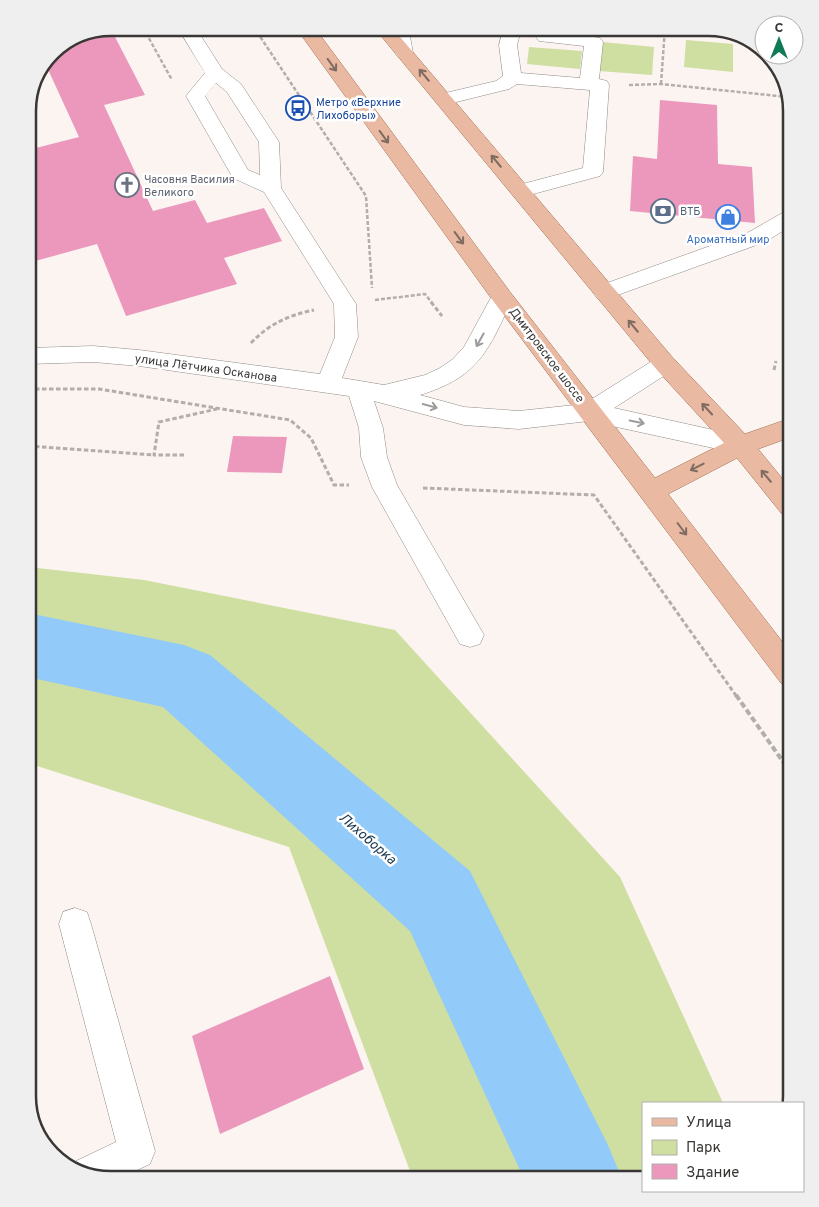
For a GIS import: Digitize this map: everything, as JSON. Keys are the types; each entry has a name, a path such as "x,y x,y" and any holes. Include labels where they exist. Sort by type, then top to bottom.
{"main road":[{"name":"Дмитровское шоссе","path":"311,36 589,412 783,662"},
{"path":"390,36 665,364 741,445 783,496"},
{"path":"652,491 741,445 783,430"}],"street":[{"path":"192,36 215,73 234,88 270,142 271,188 345,304 348,319 347,341 326,384"},
{"path":"401,36 404,53"},
{"path":"510,36 508,45 513,78"},
{"path":"522,192 593,172 594,42 546,38"},
{"path":"215,73 195,96 240,174 271,188"},
{"path":"444,99 502,85 513,78 595,85"},
{"path":"604,292 757,237 783,222"},
{"name":"улица Лётчика Осканова","path":"371,392 417,388 451,375 473,353 502,296"},
{"name":"улица Лётчика Осканова","path":"36,356 93,354 326,384 371,392 464,416 519,420 589,412 665,364"},
{"path":"371,392 371,428 374,458 385,487 470,635"},
{"path":"589,412 741,445"},
{"path":"75,924 137,1151 99,1169"}],"path":[{"path":"148,36 173,83 195,96"},
{"path":"260,36 366,196 373,301"},
{"path":"661,84 664,36"},
{"path":"595,85 661,84 781,96"},
{"path":"774,370 776,360"},
{"path":"36,389 99,389 290,420 311,438 334,485 594,495 783,760"},
{"path":"154,455 159,422 220,409"},
{"path":"36,447 154,455 184,455"}],"green space":[{"path":"686,40 733,44 733,72 684,67"},
{"path":"602,42 654,47 652,75 599,71"},
{"path":"529,47 582,51 580,69 527,64"},
{"path":"36,568 144,580 395,630 620,877 723,1102 642,1102 642,1171 410,1171 289,847 36,766"}],"building":[{"path":"115,36 145,95 104,105 153,211 195,200 207,223 264,208 282,241 224,258 237,284 126,316 97,244 36,261 36,148 79,137 48,70 58,58 82,42"},
{"path":"660,100 717,105 718,164 752,167 755,223 630,211 633,156 657,159"},
{"path":"233,436 287,437 282,473 227,472"},
{"path":"330,976 364,1069 220,1134 192,1036"}],"waterway":[{"name":"Лихоборка","path":"36,647 184,678 440,901 570,1171"}],"place":[{"name":"Метро «Верхние Лихоборы»","path":"298,108"},
{"name":"Часовня Василия Великого","path":"127,185"},
{"name":"ВТБ","path":"663,211"},
{"name":"Ароматный мир","path":"728,217"}]}
